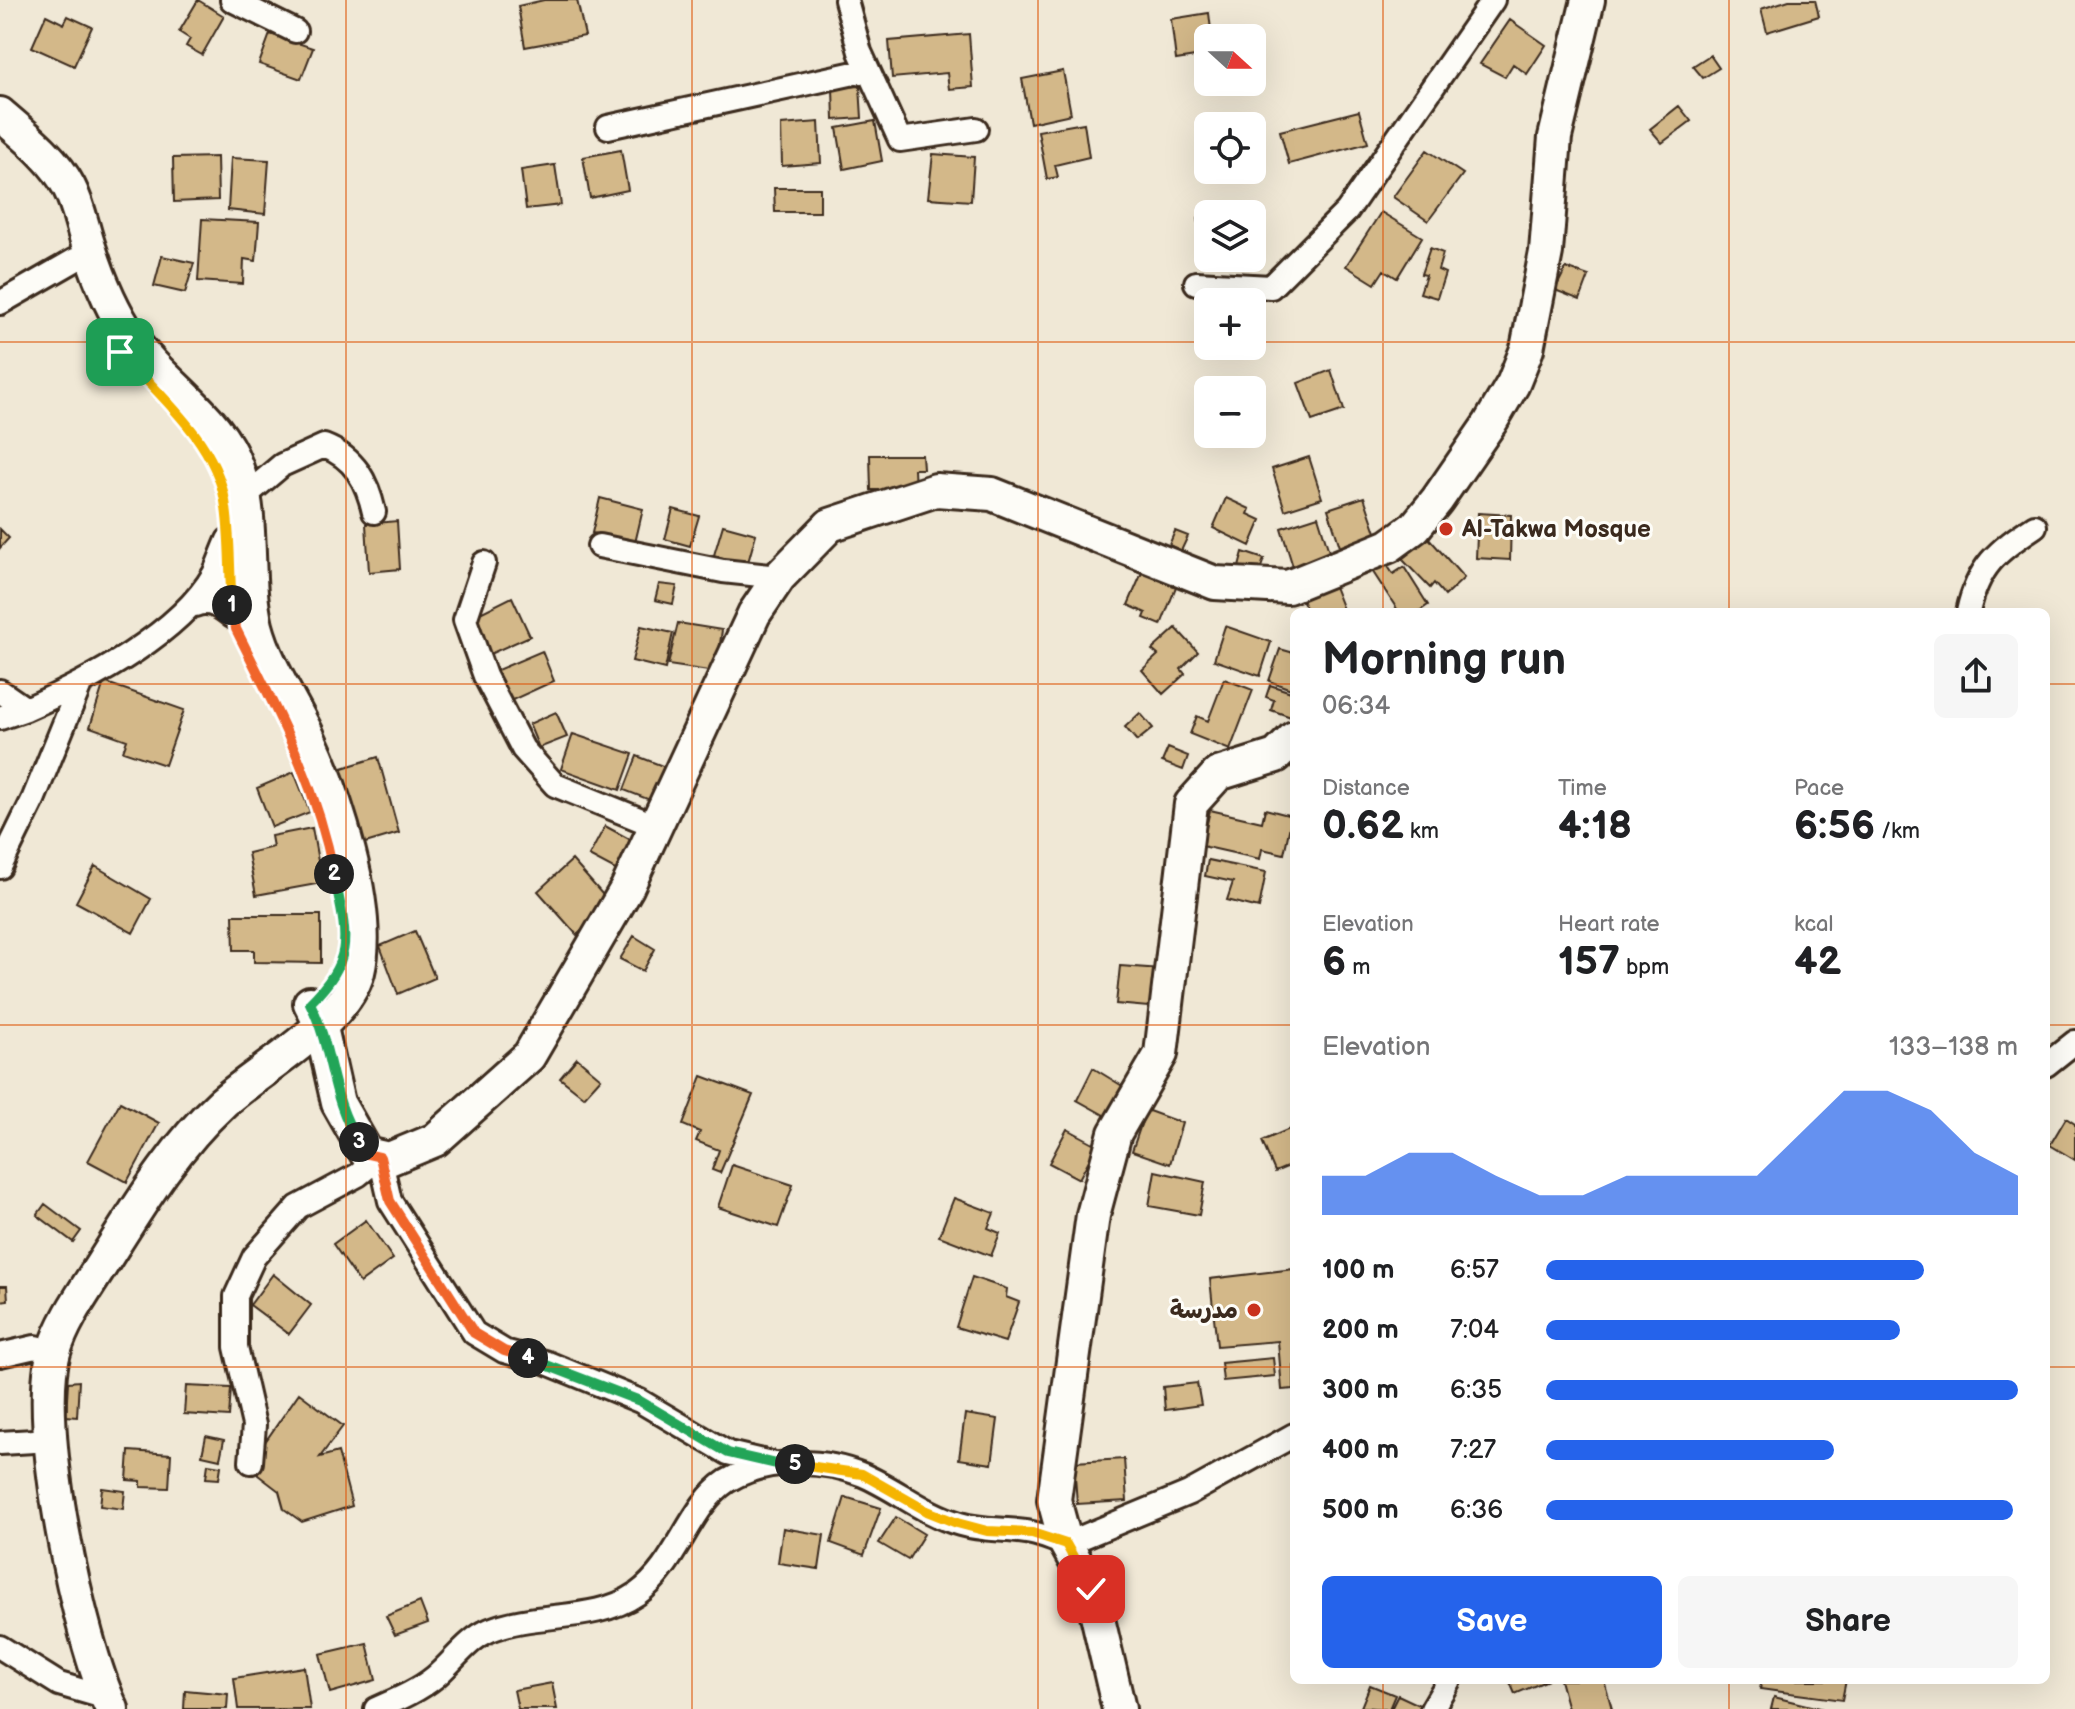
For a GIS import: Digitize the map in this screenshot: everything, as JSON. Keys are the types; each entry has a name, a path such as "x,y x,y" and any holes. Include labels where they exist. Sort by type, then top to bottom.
{"street":[{"path":"232,0 295,31"},
{"path":"846,0 868,70 900,140 976,129"},
{"path":"1196,283 1271,287 1347,211 1493,0"},
{"path":"315,1013 338,1103 367,1154 389,1159 435,1140 529,1056 627,888 754,614 779,577 830,525 936,490 992,494 1215,583 1292,599 1389,546 1415,527 1490,423 1513,384 1527,349 1546,252 1555,137 1588,0"},
{"path":"608,127 868,70"},
{"path":"0,114 50,161 68,184 115,312 135,344 216,431 232,456 244,497 222,588 141,647 80,685 0,718"},
{"path":"0,140 37,176 55,201 96,321 198,438 218,474 225,501 222,588 257,632 331,789 361,918 360,959 351,988 338,1009 315,1013 194,1131 44,1349 29,1385 42,1441 58,1604 74,1667 99,1702"},
{"path":"0,303 75,260"},
{"path":"244,497 282,465 324,446 339,452 357,469 368,486 374,512"},
{"path":"1969,608 1973,589 1994,554 2035,526"},
{"path":"599,546 723,571 779,577"},
{"path":"484,563 465,620 485,676 523,749 555,785 656,826"},
{"path":"0,867 33,800 80,685"},
{"path":"0,691 26,709"},
{"path":"1119,1709 1091,1589 1066,1544 1054,1500 1093,1215 1115,1133 1161,1054 1191,804 1218,774 1276,756 1290,742"},
{"path":"2050,1062 2075,1042"},
{"path":"251,1462 254,1425 236,1347 236,1296 254,1257 298,1207 358,1175 380,1157"},
{"path":"380,1157 390,1201 474,1333 504,1351 545,1362 640,1401 728,1453 776,1464 832,1467 862,1474 927,1511 957,1523 987,1531 1032,1533 1066,1544 1189,1493 1290,1437"},
{"path":"0,1355 44,1349"},
{"path":"0,1443 42,1441"},
{"path":"376,1709 432,1679 486,1632 605,1607 634,1596 656,1578 707,1502 726,1482 750,1470 776,1464"},
{"path":"0,1647 59,1684 99,1702"},
{"path":"1432,1709 1447,1684"}],"building":[{"path":"198,0 224,16 202,55 186,46 190,39 179,32"},
{"path":"544,0 577,0 585,36 525,47 518,6"},
{"path":"1789,0 1815,0 1819,16 1767,32 1761,9"},
{"path":"1209,13 1210,24 1194,24 1194,57 1176,60 1171,19"},
{"path":"46,15 64,24 68,16 92,27 74,66 32,47"},
{"path":"1510,20 1546,45 1527,74 1513,64 1505,77 1480,64"},
{"path":"270,34 313,48 301,79 259,64"},
{"path":"969,34 973,87 949,89 947,73 892,78 889,41"},
{"path":"1710,55 1719,68 1703,78 1693,66"},
{"path":"1063,71 1071,114 1030,123 1022,79"},
{"path":"860,86 862,118 834,120 833,88"},
{"path":"1679,106 1691,121 1662,143 1650,129"},
{"path":"1359,111 1368,143 1289,164 1280,131"},
{"path":"875,121 882,161 844,169 837,128"},
{"path":"819,122 821,163 782,166 781,125"},
{"path":"1084,123 1089,157 1055,165 1058,177 1047,179 1038,131"},
{"path":"621,150 628,190 590,198 583,157"},
{"path":"1427,150 1463,174 1428,221 1393,197"},
{"path":"933,154 974,157 971,201 928,198"},
{"path":"217,157 218,200 174,202 173,158"},
{"path":"231,158 269,160 265,214 228,210"},
{"path":"555,165 561,205 526,209 521,170"},
{"path":"774,188 820,188 820,212 775,212"},
{"path":"1381,212 1422,237 1397,278 1384,270 1375,284 1346,266"},
{"path":"202,219 259,222 256,261 244,259 243,284 198,281"},
{"path":"1430,248 1443,253 1438,270 1445,273 1437,298 1420,293 1426,275 1421,274"},
{"path":"162,256 194,263 185,293 154,286"},
{"path":"1566,268 1589,276 1580,300 1555,290"},
{"path":"1331,370 1344,410 1312,421 1298,383"},
{"path":"870,455 922,455 923,469 914,469 915,490 871,490"},
{"path":"1309,457 1322,498 1285,510 1272,469"},
{"path":"1364,497 1378,538 1341,550 1328,509"},
{"path":"600,498 643,509 635,543 592,533"},
{"path":"1226,498 1250,509 1248,514 1261,520 1250,546 1213,528"},
{"path":"673,509 699,516 690,546 665,539"},
{"path":"1478,513 1511,515 1510,560 1476,558"},
{"path":"1318,516 1331,558 1294,570 1281,528"},
{"path":"397,521 400,569 369,572 366,524"},
{"path":"723,525 756,534 747,566 714,555"},
{"path":"0,529 9,538 0,548"},
{"path":"1175,531 1188,536 1181,551 1169,545"},
{"path":"1427,536 1464,578 1445,596 1434,583 1430,588 1402,559"},
{"path":"1243,552 1264,559 1259,573 1239,567"},
{"path":"1382,557 1393,574 1404,567 1428,605 1424,608 1396,608 1369,566"},
{"path":"1143,570 1177,584 1161,625 1144,618 1146,613 1128,605"},
{"path":"659,584 677,586 673,604 655,600"},
{"path":"1333,584 1342,608 1305,608 1301,597"},
{"path":"512,597 530,636 490,654 474,616"},
{"path":"678,623 722,630 716,672 668,665"},
{"path":"641,626 673,633 665,669 632,661"},
{"path":"1225,626 1271,642 1260,676 1214,660"},
{"path":"1176,628 1198,652 1181,669 1185,674 1163,694 1142,670 1158,655 1152,650"},
{"path":"1280,649 1290,652 1290,689 1269,681"},
{"path":"542,651 554,681 508,702 495,671"},
{"path":"1224,679 1253,690 1230,750 1190,734 1197,716 1208,721"},
{"path":"104,682 184,710 165,765 123,751 127,740 90,727"},
{"path":"1270,685 1290,692 1290,717 1271,710 1274,700 1266,697"},
{"path":"556,712 567,737 539,748 529,724"},
{"path":"1140,713 1153,728 1137,741 1125,727"},
{"path":"573,734 633,754 620,790 561,769"},
{"path":"1168,748 1188,756 1183,770 1162,762"},
{"path":"637,756 668,768 655,802 624,790"},
{"path":"378,757 399,833 362,844 339,769"},
{"path":"294,772 310,812 272,827 257,788"},
{"path":"1265,809 1290,815 1284,854 1262,849 1260,859 1202,846 1210,810 1262,822"},
{"path":"605,826 633,841 617,871 589,856"},
{"path":"312,828 322,883 256,895 248,853 273,847 271,836"},
{"path":"572,860 611,904 577,935 538,891"},
{"path":"1208,860 1266,872 1259,908 1227,900 1233,882 1205,876"},
{"path":"95,866 151,899 133,933 76,902"},
{"path":"233,915 321,915 321,963 254,962 254,950 234,950"},
{"path":"415,931 435,978 398,994 380,946"},
{"path":"634,936 655,949 643,971 620,959"},
{"path":"1120,966 1161,969 1159,1008 1116,1004"},
{"path":"577,1058 601,1078 584,1097 560,1078"},
{"path":"1093,1068 1129,1090 1113,1120 1077,1100"},
{"path":"702,1076 753,1095 720,1173 712,1170 719,1150 696,1141 700,1132 683,1125"},
{"path":"120,1102 159,1123 127,1182 88,1161"},
{"path":"1146,1110 1182,1123 1170,1164 1132,1151"},
{"path":"2066,1118 2075,1124 2075,1160 2050,1145"},
{"path":"1067,1129 1097,1145 1079,1179 1049,1163"},
{"path":"1290,1129 1290,1166 1275,1172 1262,1141"},
{"path":"732,1165 793,1185 778,1227 718,1207"},
{"path":"1155,1171 1205,1182 1199,1215 1149,1206"},
{"path":"954,1198 994,1213 988,1228 1000,1233 991,1256 939,1236"},
{"path":"45,1204 81,1231 73,1242 37,1215"},
{"path":"366,1220 393,1259 360,1283 333,1244"},
{"name":"مدرسة","path":"1290,1269 1290,1389 1282,1390 1278,1341 1217,1346 1210,1279"},
{"path":"273,1274 311,1305 289,1334 250,1305"},
{"path":"972,1277 1007,1289 1006,1297 1019,1302 1005,1342 956,1327"},
{"path":"0,1286 7,1286 8,1300 0,1301"},
{"path":"1273,1358 1275,1376 1223,1381 1221,1363"},
{"path":"79,1381 77,1417 66,1416 68,1382"},
{"path":"1197,1383 1201,1405 1165,1410 1163,1387"},
{"path":"186,1386 231,1388 229,1417 184,1414"},
{"path":"299,1393 343,1426 320,1457 338,1452 352,1506 302,1522 284,1509 279,1491 258,1475 254,1458"},
{"path":"965,1414 998,1419 992,1464 959,1459"},
{"path":"206,1436 224,1440 220,1459 202,1455"},
{"path":"129,1451 171,1454 169,1488 141,1487 141,1481 127,1480"},
{"path":"1124,1459 1127,1501 1077,1504 1074,1462"},
{"path":"208,1464 221,1466 219,1479 206,1478"},
{"path":"102,1488 125,1491 123,1509 100,1506"},
{"path":"845,1497 881,1508 864,1555 831,1543"},
{"path":"896,1517 924,1534 908,1560 879,1543"},
{"path":"783,1528 824,1535 819,1569 778,1563"},
{"path":"420,1602 428,1623 395,1635 386,1616"},
{"path":"367,1643 376,1680 330,1693 320,1654"},
{"path":"304,1667 310,1709 238,1709 234,1678"},
{"path":"552,1683 557,1709 518,1709 514,1690"},
{"path":"1511,1684 1539,1684 1515,1694"},
{"path":"1561,1684 1605,1684 1612,1709 1568,1709"},
{"path":"1761,1684 1845,1684 1842,1700 1760,1689"},
{"path":"1370,1685 1395,1695 1389,1709 1361,1707"},
{"path":"185,1690 228,1694 227,1709 184,1709"},
{"path":"1398,1695 1426,1708 1391,1709"},
{"path":"1774,1697 1823,1709 1771,1709"}],"place":[{"name":"Al-Takwa Mosque","path":"1446,529"},
{"name":"مدرسة","path":"1254,1310"}],"route":[{"path":"120,352 198,438 218,474 225,501 236,629 300,756 324,821 345,926 345,950 340,969 310,1003 320,1023 338,1103 367,1154 380,1157 390,1201 474,1333 504,1351 545,1362 640,1401 728,1453 776,1464 832,1467 862,1474 927,1511 957,1523 987,1531 1032,1533 1066,1544 1091,1589"}]}
